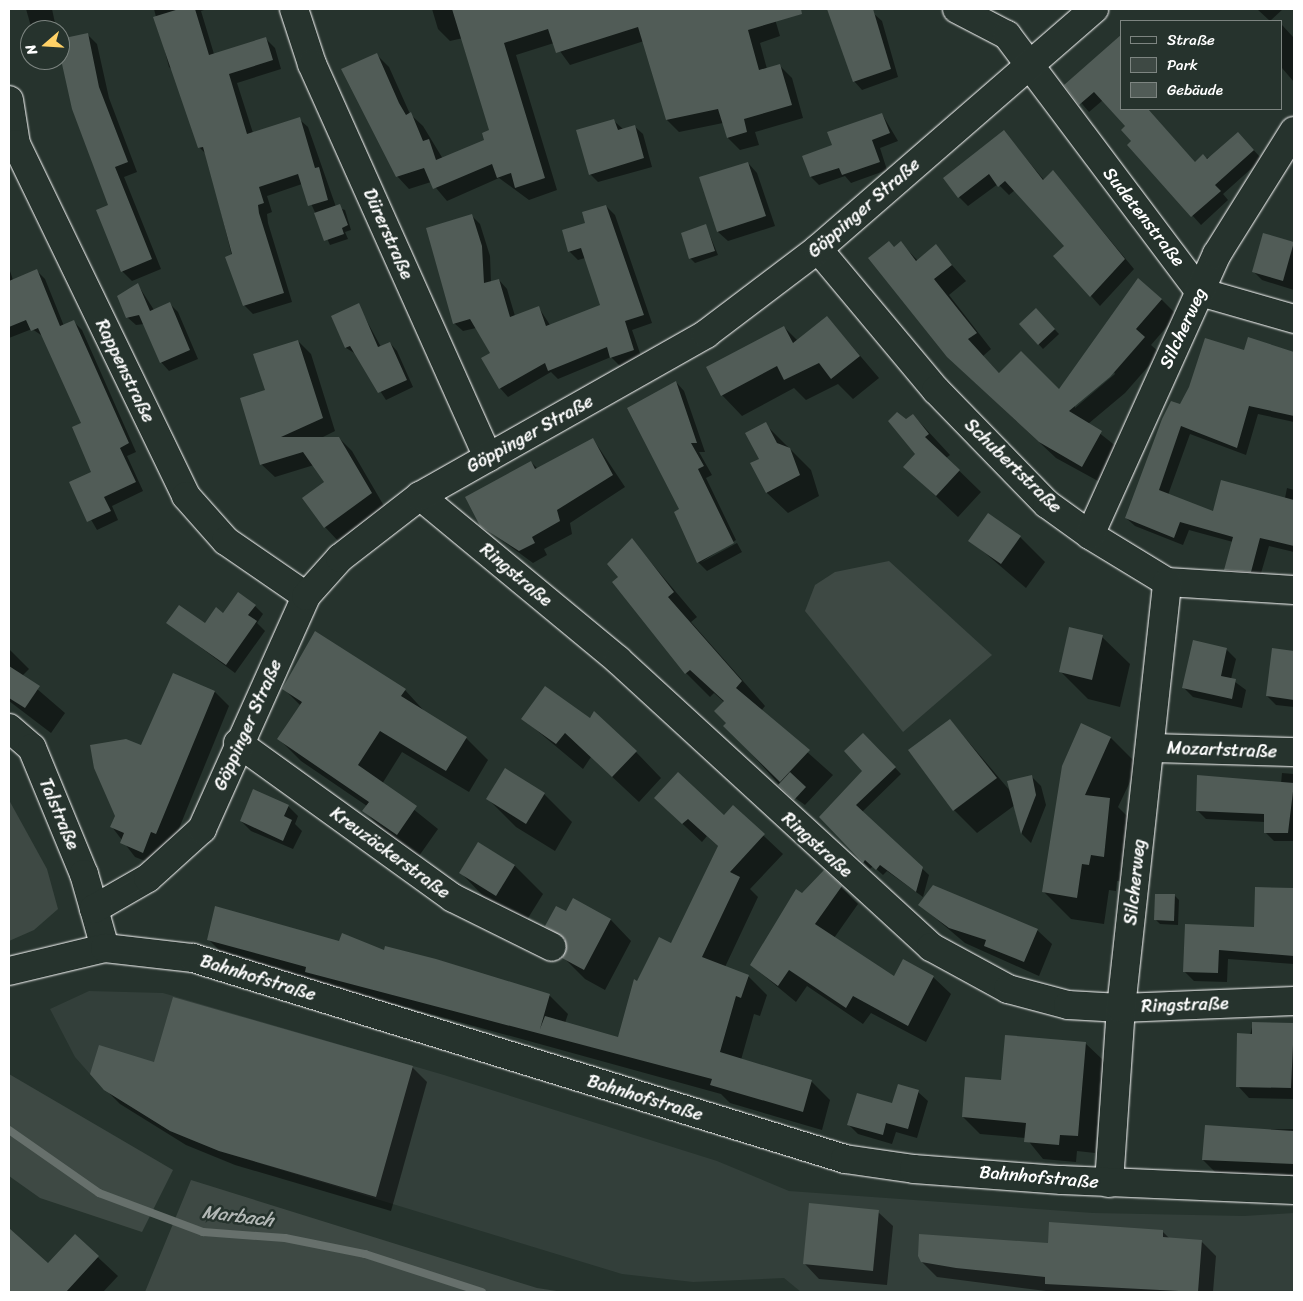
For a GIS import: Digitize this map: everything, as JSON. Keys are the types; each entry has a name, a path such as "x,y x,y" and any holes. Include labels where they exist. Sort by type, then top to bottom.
{"street":[{"name":"Dürerstraße","path":"294,9 312,64 488,457"},
{"name":"Sudetenstraße","path":"957,9 1007,35 1027,66 1200,292"},
{"name":"Göppinger Straße","path":"94,909 148,878 202,829 238,743 306,596 340,558 420,496 706,334 818,249 1094,9"},
{"name":"Rappenstraße","path":"9,100 12,145 186,496 226,541 306,596"},
{"name":"Silcherweg","path":"1090,535 1217,254 1294,131"},
{"name":"Schubertstraße","path":"818,249 936,390 1047,504 1090,535 1167,582 1294,590"},
{"path":"1200,292 1294,320"},
{"name":"Ringstraße","path":"420,496 618,660 932,947 1008,989 1068,1005 1121,1008 1294,1001"},
{"name":"Silcherweg","path":"1109,1183 1121,1008 1167,582"},
{"name":"Talstraße","path":"9,728 32,748 84,874 94,909"},
{"name":"Kreuzäckerstraße","path":"238,743 453,898 552,946"},
{"name":"Mozartstraße","path":"1150,748 1294,752"},
{"path":"94,909 105,948"},
{"name":"Bahnhofstraße","path":"19,967 105,948 193,958 846,1159 914,1169 1109,1183 1294,1190"}],"shaded area":[{"path":"89,991 163,993 444,1075 717,1161 789,1191 1093,1213 1244,1216 1294,1213 1294,1292 801,1292 784,1278 693,1282 622,1274 219,1151 170,1131 104,1090 75,1057 50,1009"}],"green space":[{"path":"889,561 992,655 903,732 805,611 815,585 835,572"},
{"path":"9,800 47,869 58,909 34,930 9,941"},
{"path":"9,1074 173,1170 142,1232 40,1198 9,1176"},
{"path":"191,1180 537,1288 563,1292 145,1292"}],"building":[{"path":"179,9 195,9 209,55 266,37 273,60 229,74 247,134 300,117 315,168 319,167 328,200 308,206 298,174 259,187 264,203 258,205 259,213 284,293 243,306 225,257 232,254 203,147 198,148 153,17"},
{"path":"452,9 801,9 802,14 748,30 759,70 780,64 792,105 744,119 747,132 727,138 718,109 666,120 638,27 556,53 548,29 504,43 545,178 515,188 511,173 497,178 492,164 433,189 424,168 396,177 341,69 377,53 399,103 406,115 411,112 423,141 429,139 436,160 484,140 482,133 489,130"},
{"path":"827,9 873,9 891,69 853,82"},
{"path":"88,33 99,87 128,162 115,167 152,259 121,272 96,210 108,205 72,109 63,70 70,70 70,37"},
{"path":"1120,36 1120,110 1149,110 1195,162 1203,154 1207,159 1238,132 1254,150 1215,185 1221,191 1191,217 1127,145 1131,141 1121,130 1125,126 1094,92 1079,105 1064,85"},
{"path":"882,113 890,133 872,140 880,162 842,175 839,168 810,177 802,156 832,145 827,132"},
{"path":"614,119 618,130 635,125 644,158 589,175 576,130"},
{"path":"1004,130 1043,180 1053,170 1125,259 1090,297 1053,256 1064,246 1005,181 998,187 989,174 958,198 943,178"},
{"path":"748,162 766,216 717,232 699,177"},
{"path":"340,204 348,225 342,228 344,234 324,241 314,213"},
{"path":"606,205 644,315 625,321 634,350 610,358 607,347 548,371 545,363 499,389 481,358 490,353 470,319 453,324 426,228 472,214 482,246 484,283 499,279 510,317 539,306 546,326 600,305 581,248 568,252 562,230 585,223 582,212"},
{"path":"706,224 715,251 689,259 681,233"},
{"path":"1263,233 1294,242 1283,281 1252,272"},
{"path":"889,241 894,247 901,241 916,261 936,244 952,265 934,279 977,333 968,339 999,373 1021,351 1059,389 1138,278 1162,299 1136,329 1145,337 1110,377 1069,411 1102,431 1082,467 1039,442 947,357 868,258"},
{"path":"37,269 60,326 74,320 129,443 120,448 136,482 104,497 111,511 87,522 69,482 91,472 72,427 81,423 38,328 31,331 26,320 9,327 9,281"},
{"path":"138,283 150,311 170,302 190,350 160,363 139,315 126,318 117,296"},
{"path":"359,303 378,347 390,342 407,380 378,393 350,346 345,348 331,316"},
{"path":"1036,308 1055,329 1038,345 1019,324"},
{"path":"827,316 860,356 831,379 819,363 784,380 777,366 721,396 706,367 784,326 793,343"},
{"path":"1248,337 1294,352 1294,416 1249,406 1237,448 1181,426 1159,490 1213,511 1221,480 1294,500 1294,546 1260,538 1251,572 1224,570 1233,537 1180,522 1174,538 1125,518 1162,419 1171,401 1180,404 1189,387 1205,338 1244,350"},
{"path":"298,340 323,418 281,437 339,437 372,493 324,528 302,498 324,482 303,452 260,465 240,398 265,390 253,354"},
{"path":"676,381 697,443 691,443 704,466 698,469 734,543 697,563 674,512 679,509 627,408"},
{"path":"897,412 906,419 913,414 929,434 925,437 960,470 936,496 903,467 915,454 888,421"},
{"path":"766,422 777,443 790,448 800,475 766,493 750,463 759,459 745,433"},
{"path":"593,438 613,475 557,510 560,521 532,537 535,543 519,551 480,526 465,497 531,461 535,469"},
{"path":"988,513 1021,536 1001,564 968,541"},
{"path":"632,538 674,592 668,597 742,681 736,688 810,750 780,782 723,726 726,723 714,711 724,701 690,670 685,674 612,582 618,577 607,564"},
{"path":"238,592 256,605 248,615 257,621 226,665 166,623 179,605 205,623 216,607 223,613"},
{"path":"1069,627 1103,635 1092,680 1059,672"},
{"path":"315,631 406,689 401,696 467,737 446,771 380,731 358,765 417,806 397,835 362,811 369,802 277,739 302,702 282,689"},
{"path":"1193,640 1227,648 1221,676 1236,679 1232,699 1182,688"},
{"path":"1272,648 1294,651 1294,700 1266,696"},
{"path":"9,666 40,686 25,708 9,698"},
{"path":"173,673 215,691 156,834 151,832 143,853 120,843 124,833 110,827 115,816 94,768 90,745 126,739 141,745"},
{"path":"545,686 590,718 594,711 637,751 612,777 565,733 556,744 521,719"},
{"path":"950,719 997,778 953,811 908,750"},
{"path":"1081,723 1111,737 1085,795 1110,798 1104,857 1091,855 1089,865 1082,864 1077,898 1042,892 1062,766"},
{"path":"863,733 896,767 856,805 923,867 916,892 880,865 876,870 865,860 863,863 819,817 862,771 844,751"},
{"path":"505,768 545,793 526,824 486,799"},
{"path":"678,772 724,815 733,805 765,834 730,872 740,877 702,957 749,975 741,998 736,996 720,1052 812,1080 803,1112 710,1085 712,1079 305,972 306,967 207,940 215,906 339,941 342,933 384,950 385,946 436,959 550,994 540,1029 545,1016 618,1037 634,979 637,981 659,937 671,943 718,846 688,819 682,824 654,798"},
{"path":"790,772 806,787 794,800 778,785"},
{"path":"1032,775 1036,795 1021,834 1007,781"},
{"path":"1197,775 1294,783 1288,833 1264,833 1264,814 1196,811"},
{"path":"253,789 289,805 284,816 292,820 283,841 240,821"},
{"path":"478,842 515,865 496,896 459,873"},
{"path":"824,870 842,886 815,924 894,976 903,959 934,976 908,1026 853,996 846,1008 789,970 778,986 750,965 796,889 802,893"},
{"path":"933,885 1038,929 1024,962 984,946 986,940 949,928 918,905"},
{"path":"1255,887 1294,888 1294,956 1219,950 1218,973 1183,972 1185,924 1254,927"},
{"path":"1155,894 1175,894 1174,921 1154,920"},
{"path":"573,898 611,919 584,970 562,958 565,939 545,926 556,906 566,911"},
{"path":"173,997 413,1066 376,1197 219,1151 170,1131 104,1090 90,1074 99,1045 154,1062"},
{"path":"1252,1022 1294,1023 1291,1088 1236,1087 1237,1033 1252,1034"},
{"path":"1005,1035 1086,1042 1078,1136 1060,1135 1059,1145 1024,1142 1026,1123 962,1117 965,1077 1001,1080"},
{"path":"898,1084 919,1090 908,1129 886,1123 883,1135 847,1125 857,1093 892,1103"},
{"path":"1205,1125 1294,1131 1294,1164 1202,1160"},
{"path":"809,1203 879,1210 873,1271 803,1264"},
{"path":"1049,1222 1163,1230 1163,1237 1202,1240 1198,1292 1045,1284 1045,1277 956,1268 921,1262 918,1256 919,1234 1048,1243"},
{"path":"9,1228 48,1263 75,1234 99,1256 66,1292 9,1292"}],"waterway":[{"name":"Marbach","path":"9,1130 99,1193 203,1232 285,1238 365,1254 482,1292"}]}
